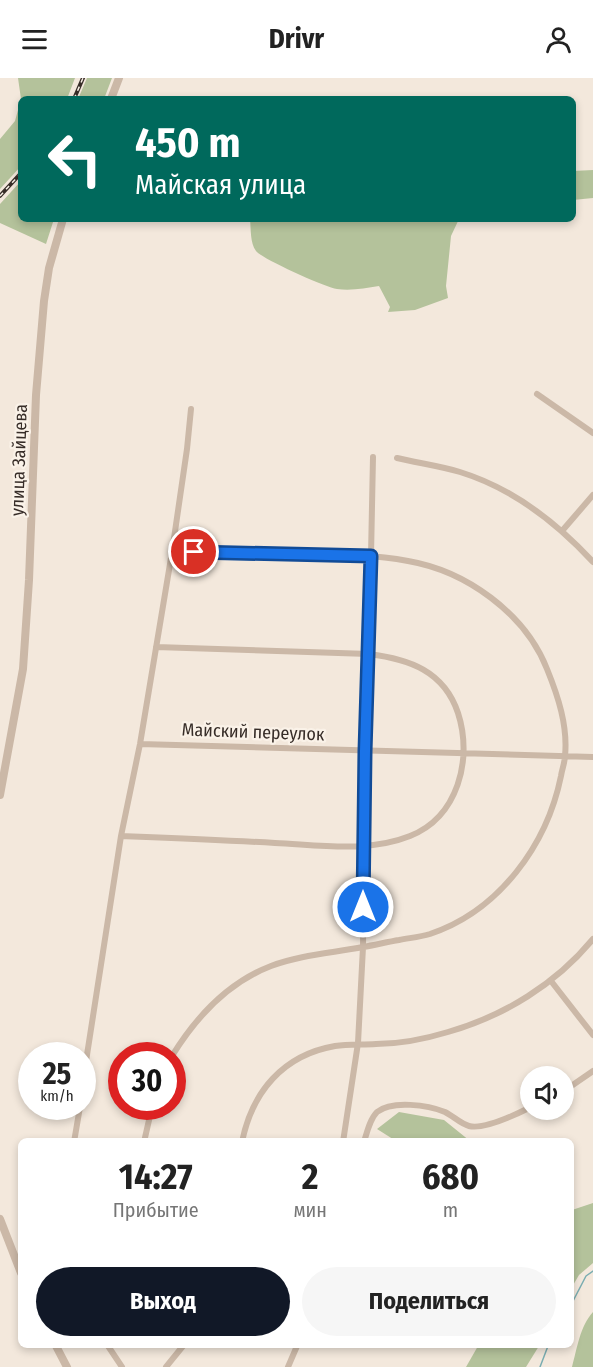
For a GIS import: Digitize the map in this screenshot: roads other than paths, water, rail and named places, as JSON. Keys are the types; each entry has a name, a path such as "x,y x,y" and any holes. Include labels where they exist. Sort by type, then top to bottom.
{"street":[{"path":"112,96 119,78"},
{"name":"улица Зайцева","path":"0,795 23,669 36,395 49,268 62,222"},
{"path":"537,394 593,433"},
{"path":"89,1042 121,836 140,744 172,552 191,409"},
{"path":"344,1138 358,1043 363,947 365,751 373,457"},
{"path":"397,458 459,472 490,484 562,531 593,562"},
{"path":"562,531 593,495"},
{"path":"172,552 371,556 410,561 441,570 480,591 507,611 528,634 544,662 561,712 566,757 548,823 531,853 481,907 453,925 427,935 297,958 270,966 248,977 220,996 200,1016 182,1042"},
{"path":"121,836 364,846 410,836 423,830 438,818 456,792 462,773 464,753 458,712 446,690 430,674 413,663 398,658 369,654 156,647"},
{"name":"Майский переулок","path":"140,744 593,757"},
{"path":"243,1138 249,1114 261,1091 273,1076 293,1062 333,1046 405,1041 448,1032 511,1006 551,981 593,939"},
{"path":"551,981 593,1035"},
{"path":"574,1084 593,1071"},
{"path":"365,1138 376,1113 395,1105 423,1106 446,1112 470,1126 481,1126 520,1111"},
{"path":"75,1138 78,1120"},
{"path":"145,1138 149,1120"},
{"path":"0,1219 18,1265"},
{"path":"57,1348 67,1367"},
{"path":"109,1348 122,1367"},
{"path":"166,1367 181,1348"},
{"path":"288,1367 296,1348"}],"waterway":[{"path":"574,1299 586,1276 593,1271"},
{"path":"540,1367 547,1348"}],"railway":[{"path":"75,96 83,78"},
{"path":"0,196 18,176"}]}
